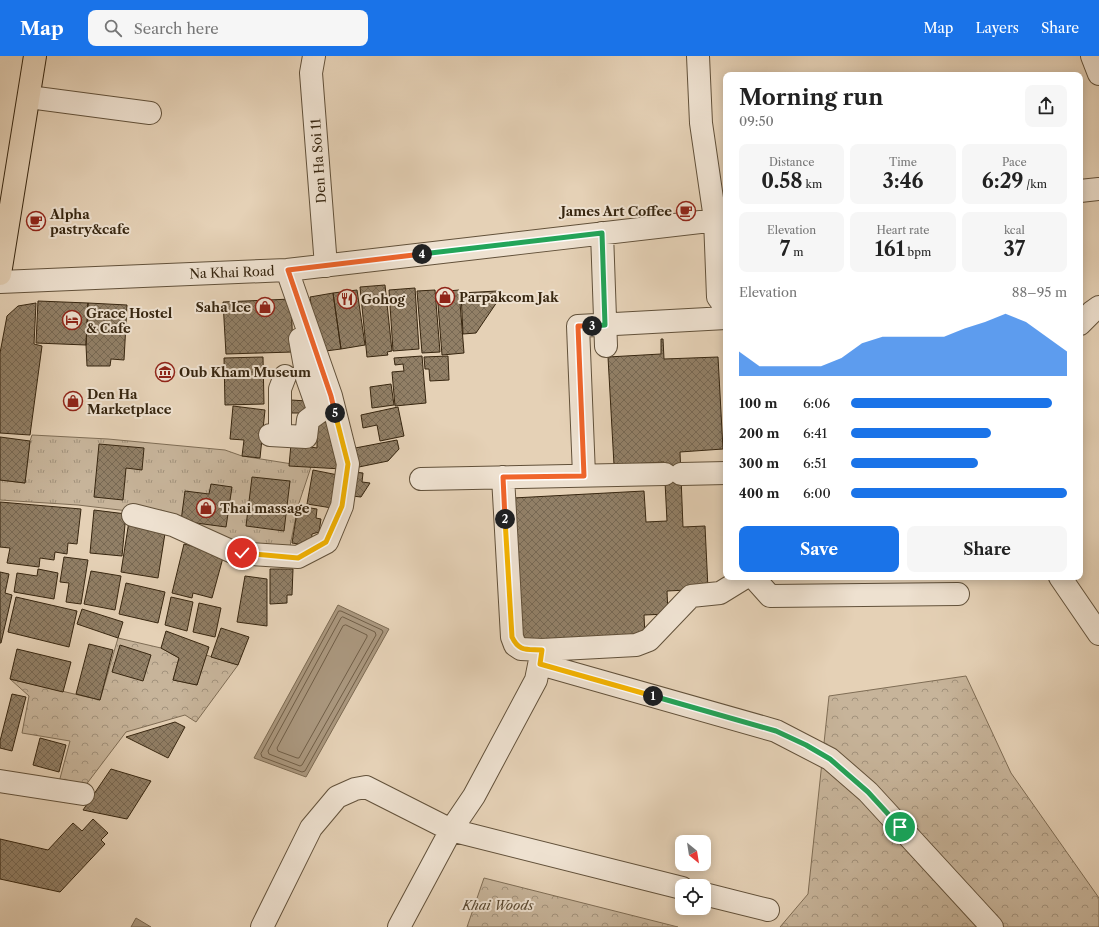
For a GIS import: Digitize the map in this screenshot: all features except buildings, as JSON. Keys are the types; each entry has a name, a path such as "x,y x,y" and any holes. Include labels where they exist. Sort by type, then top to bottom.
{"main road":[{"path":"0,274 36,56"}],"street":[{"name":"Den Ha Soi 11","path":"314,56 311,73 326,266"},
{"path":"698,56 701,123 720,219 718,297 723,304"},
{"path":"1092,56 1099,74"},
{"path":"29,97 150,113"},
{"path":"1083,191 1099,189"},
{"name":"Na Khai Road","path":"0,282 288,270 720,219"},
{"path":"602,233 606,336"},
{"path":"133,515 173,525 236,553 298,558 326,542 342,506 348,464 331,396 288,270"},
{"path":"1083,321 1099,307"},
{"path":"285,376 280,390 275,435 306,437 308,420 319,412 307,378 300,333 301,310"},
{"path":"584,476 578,326 606,336 723,318"},
{"path":"421,479 723,473"},
{"path":"503,477 512,637 515,645 541,657 776,731 830,759 868,792 992,927"},
{"path":"541,657 636,645 649,640 691,596 720,594 741,580"},
{"path":"756,580 770,596 958,594"},
{"path":"1062,580 1099,634"},
{"path":"399,927 451,830 474,796 536,680 541,657"},
{"path":"0,781 83,794"},
{"path":"262,927 312,828 337,797 355,789 366,787 451,830 675,886"},
{"path":"711,896 768,910"}],"green space":[{"path":"32,435 108,439 225,450 242,456 311,467 298,506 289,551 230,544 128,511 78,505 0,500 0,480 25,483"},
{"path":"118,638 161,648 179,658 173,680 197,685 206,655 238,665 196,722 185,715 126,732 82,790 58,786 70,741 22,733 29,696 10,679 100,700"},
{"path":"966,676 1011,773 1099,898 1099,927 780,927 808,894 829,696"},
{"name":"Khai Woods","path":"484,878 678,927 467,927"}],"water":[{"path":"338,605 389,629 306,777 254,758"},
{"path":"136,918 151,927 131,927"}],"place":[{"name":"James Art Coffee","path":"686,211"},
{"name":"Alpha pastry&cafe","path":"36,221"},
{"name":"Parpakcom Jak","path":"445,297"},
{"name":"Gohog","path":"347,299"},
{"name":"Saha Ice","path":"265,307"},
{"name":"Grace Hostel & Cafe","path":"72,320"},
{"name":"Oub Kham Museum","path":"165,372"},
{"name":"Den Ha Marketplace","path":"73,401"},
{"name":"Thai massage","path":"206,508"}],"route":[{"path":"242,553 298,558 326,542 342,506 348,464 331,396 288,270 602,233 605,325 578,326 584,476 503,477 512,637 515,645 521,649 542,650 540,664 776,731 806,745 830,759 868,792 900,827"}]}
